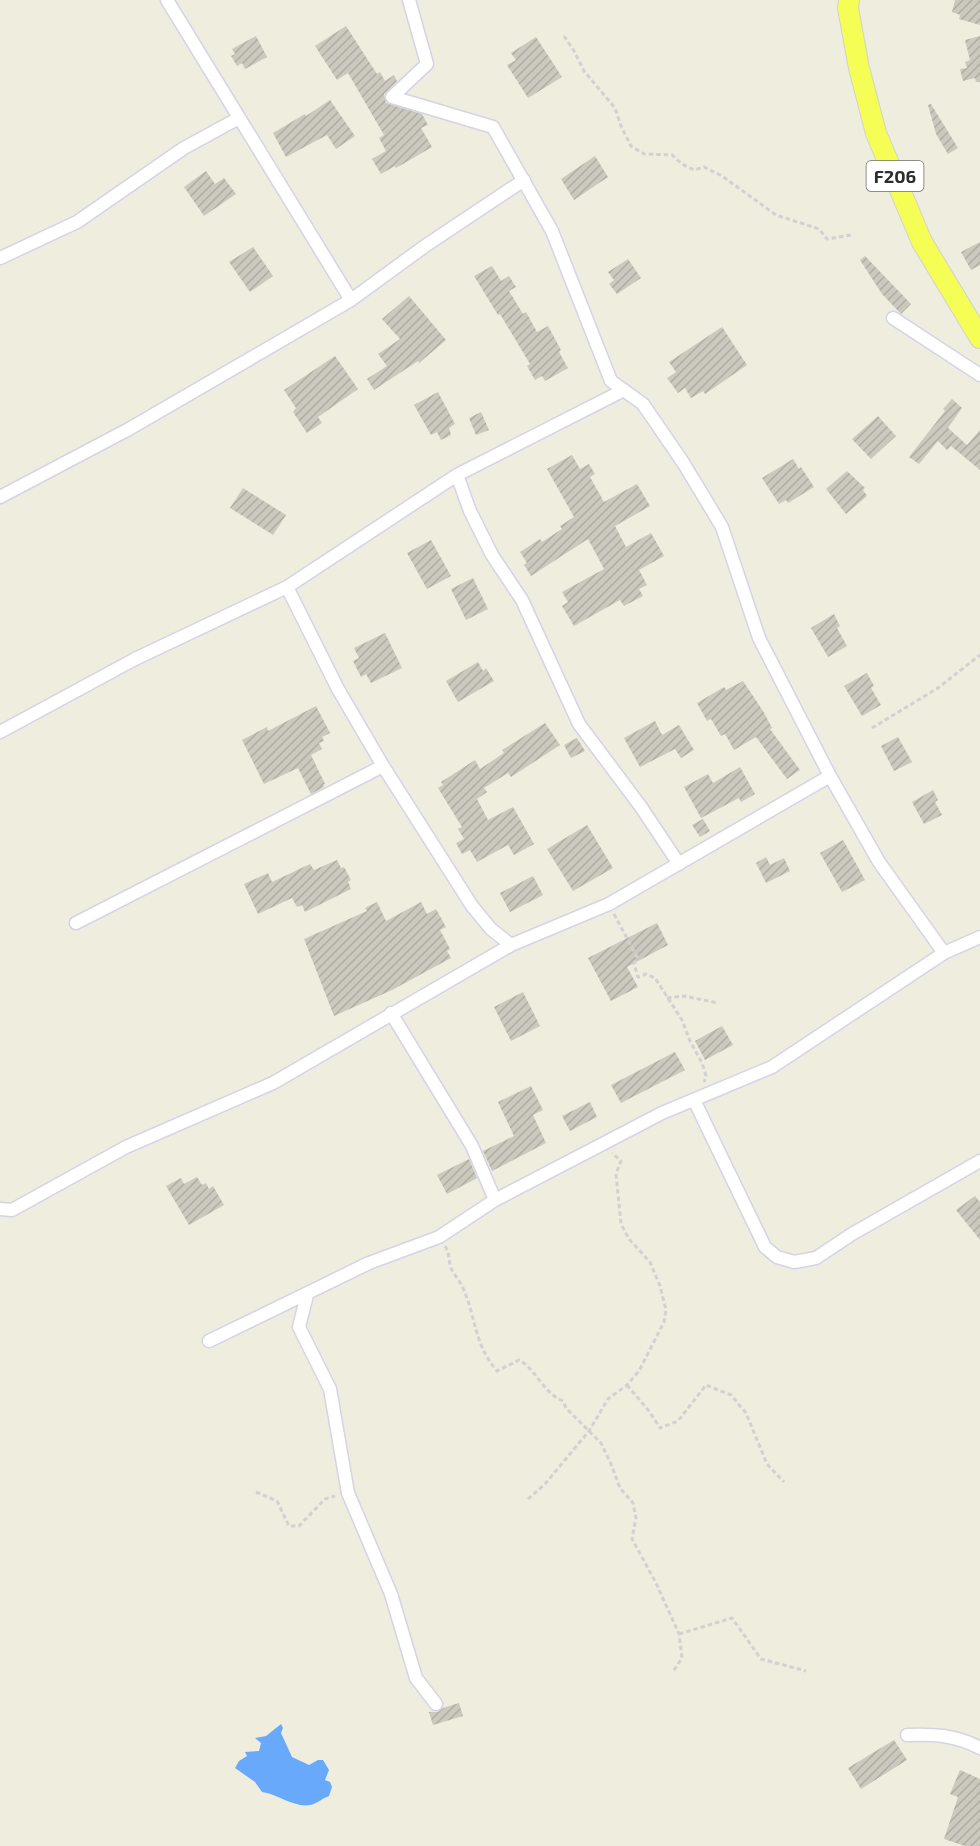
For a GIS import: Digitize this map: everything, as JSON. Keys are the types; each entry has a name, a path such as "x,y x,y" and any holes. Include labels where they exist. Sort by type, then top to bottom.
{"main road":[{"name":"F206","path":"849,0 848,8 859,68 876,133 922,242 980,338"}],"street":[{"path":"167,0 351,300"},
{"path":"409,0 428,64 392,97 493,127 552,231 611,381 643,404 684,464 722,527 759,638 830,776 879,862 944,953"},
{"path":"0,258 77,222 184,148 239,118"},
{"path":"0,497 129,429 351,300 425,246 524,180"},
{"path":"893,318 980,375"},
{"path":"0,732 135,659 287,587 457,475 624,390"},
{"path":"457,475 470,511 492,555 522,600 579,724 641,807 679,864"},
{"path":"287,587 338,688 383,766 472,906 491,929 511,945"},
{"path":"76,923 383,766"},
{"path":"0,1209 12,1210 126,1147 273,1083 511,945 609,904 830,776"},
{"path":"209,1341 369,1263 439,1237 495,1200 662,1113 772,1067 944,953 980,938"},
{"path":"391,1013 472,1146 495,1200"},
{"path":"694,1100 765,1247 777,1257 794,1262 816,1258 852,1234 980,1161"},
{"path":"307,1295 299,1327 330,1389 348,1493 391,1594 416,1678 436,1704"},
{"path":"907,1735 939,1734 968,1741 980,1748"}],"path":[{"path":"564,36 584,71 615,108 631,146 644,154 672,155 682,164 694,170 704,167 722,176 776,215 819,229 827,239 851,235"},
{"path":"872,728 938,687 980,655"},
{"path":"609,904 637,957 634,964 638,977 646,974 655,978 682,1020 702,1063 706,1076 694,1100"},
{"path":"667,998 684,996 717,1003"},
{"path":"528,1499 545,1484 589,1431 608,1399 627,1385 639,1371 664,1322 666,1310 660,1286 650,1262 629,1239 621,1224 616,1174 621,1161 602,1144"},
{"path":"439,1237 449,1251 449,1262 463,1287 485,1357 497,1371 519,1360 528,1365 552,1396 563,1401 566,1408 601,1443 620,1488 633,1503 636,1518 632,1539 656,1583 679,1634 682,1658 674,1670"},
{"path":"627,1385 660,1428 678,1421 705,1385 731,1395 746,1413 767,1464 784,1482"},
{"path":"256,1492 277,1501 289,1526 299,1526 325,1499 348,1493"},
{"path":"679,1634 732,1618 761,1659 806,1671"}],"water":[{"path":"281,1724 283,1728 281,1733 292,1757 309,1765 323,1760 329,1770 325,1780 330,1782 332,1787 329,1796 310,1805 292,1803 262,1792 255,1782 235,1768 239,1761 247,1756 245,1752 259,1751 261,1743 255,1738 266,1736"}],"building":[{"path":"955,0 980,0 980,25 959,19 960,15 952,12"},
{"path":"346,26 377,74 380,72 385,81 394,75 397,81 384,94 386,103 422,114 428,125 421,128 432,147 381,174 372,159 386,151 379,138 384,135 348,73 337,80 315,46"},
{"path":"256,36 267,57 245,69 242,63 237,66 231,56 235,54 232,49"},
{"path":"980,36 980,82 976,82 975,78 963,81 960,69 967,68 965,62 970,60 965,40"},
{"path":"536,37 562,77 528,98 507,65 516,60 511,53"},
{"path":"330,100 355,136 336,149 327,135 286,157 273,133 305,114 306,116"},
{"path":"931,104 958,148 948,154 936,134 928,105"},
{"path":"595,156 608,177 574,200 561,179"},
{"path":"206,171 215,184 224,178 236,194 204,216 184,187"},
{"path":"980,242 980,265 971,270 961,252"},
{"path":"253,247 273,276 250,292 229,262"},
{"path":"865,256 911,304 901,314 882,294 860,260"},
{"path":"628,259 641,278 617,294 609,284 614,280 608,272"},
{"path":"492,266 501,281 509,276 516,287 509,291 523,314 526,312 537,332 548,326 568,368 545,381 542,376 535,380 527,366 530,364 474,276"},
{"path":"409,296 446,340 419,363 418,361 374,390 367,379 387,366 378,354 400,339 382,319"},
{"path":"722,327 747,365 705,394 703,391 691,398 685,388 678,393 667,378 676,372 669,362"},
{"path":"335,356 358,389 318,417 322,423 307,433 293,412 296,408 284,390"},
{"path":"438,392 455,424 449,428 451,435 441,440 437,432 431,435 414,405"},
{"path":"952,399 962,408 948,428 967,445 980,430 980,470 951,446 947,450 938,441 919,464 909,457"},
{"path":"481,412 489,430 476,435 469,418"},
{"path":"878,416 896,436 871,459 852,439"},
{"path":"572,455 580,469 589,464 595,474 590,477 604,502 637,484 650,506 615,526 626,547 651,533 664,556 639,570 647,585 639,589 643,596 624,606 620,600 574,626 562,606 568,602 562,592 604,569 588,539 531,576 520,552 540,539 542,542 562,529 560,526 574,517 547,469"},
{"path":"793,459 814,487 788,503 786,500 779,504 762,478"},
{"path":"847,471 865,488 863,490 867,496 846,514 826,489"},
{"path":"243,488 286,515 273,535 230,508"},
{"path":"431,540 451,576 427,589 407,553"},
{"path":"473,578 488,609 466,620 451,589"},
{"path":"834,614 840,626 837,628 847,646 828,657 811,628"},
{"path":"385,633 402,668 371,683 366,674 361,677 353,661 359,658 354,648"},
{"path":"478,662 483,671 486,668 494,681 458,702 446,681"},
{"path":"867,673 874,686 871,688 881,705 862,716 844,686"},
{"path":"743,681 763,711 772,728 770,729 800,770 787,779 756,737 734,750 725,734 721,736 711,719 707,721 697,703 724,687 726,690"},
{"path":"316,706 330,733 322,737 324,741 319,743 322,749 311,755 325,784 324,787 311,794 298,768 264,784 242,740 267,727 268,731"},
{"path":"655,721 662,735 679,725 694,750 681,758 675,749 640,767 624,738"},
{"path":"545,723 560,745 511,777 508,773 484,788 487,792 477,799 488,820 513,807 534,844 514,855 508,845 477,862 470,850 462,854 456,843 464,839 458,829 462,827 438,788 443,785 441,782 475,760 480,769 504,753 502,750"},
{"path":"898,737 912,762 894,771 881,746"},
{"path":"577,738 585,751 571,758 564,745"},
{"path":"740,767 755,794 741,802 739,798 701,818 684,787 708,774 713,783"},
{"path":"933,790 938,800 935,802 942,815 924,824 912,802"},
{"path":"703,819 710,831 700,837 692,825"},
{"path":"587,825 613,868 573,891 547,849"},
{"path":"843,840 865,880 842,892 820,853"},
{"path":"766,857 770,865 784,858 790,871 766,883 756,863"},
{"path":"337,860 351,880 348,882 351,889 305,912 302,905 297,907 292,898 258,914 244,884 268,873 272,882 310,864 314,870"},
{"path":"533,876 543,895 510,912 500,893"},
{"path":"377,902 386,921 421,902 427,914 436,909 446,927 440,930 450,949 447,951 451,958 392,990 334,1016 304,939 367,911 365,908"},
{"path":"657,923 668,945 627,967 638,987 611,1001 588,958"},
{"path":"523,992 540,1026 511,1041 494,1007"},
{"path":"722,1026 733,1045 705,1060 695,1041"},
{"path":"675,1052 685,1070 621,1103 611,1085"},
{"path":"531,1086 543,1110 533,1115 546,1143 492,1171 483,1151 514,1136 498,1102"},
{"path":"590,1102 597,1117 570,1131 562,1116"},
{"path":"469,1159 477,1178 447,1194 437,1175"},
{"path":"197,1177 202,1185 206,1183 209,1189 213,1186 224,1205 189,1225 166,1186 181,1178 184,1184"},
{"path":"975,1196 980,1202 980,1240 956,1210"},
{"path":"459,1703 463,1716 433,1725 429,1712 438,1712"},
{"path":"894,1740 907,1760 861,1789 848,1768"},
{"path":"960,1770 980,1779 980,1846 965,1846 944,1839 958,1797 950,1794"}]}
